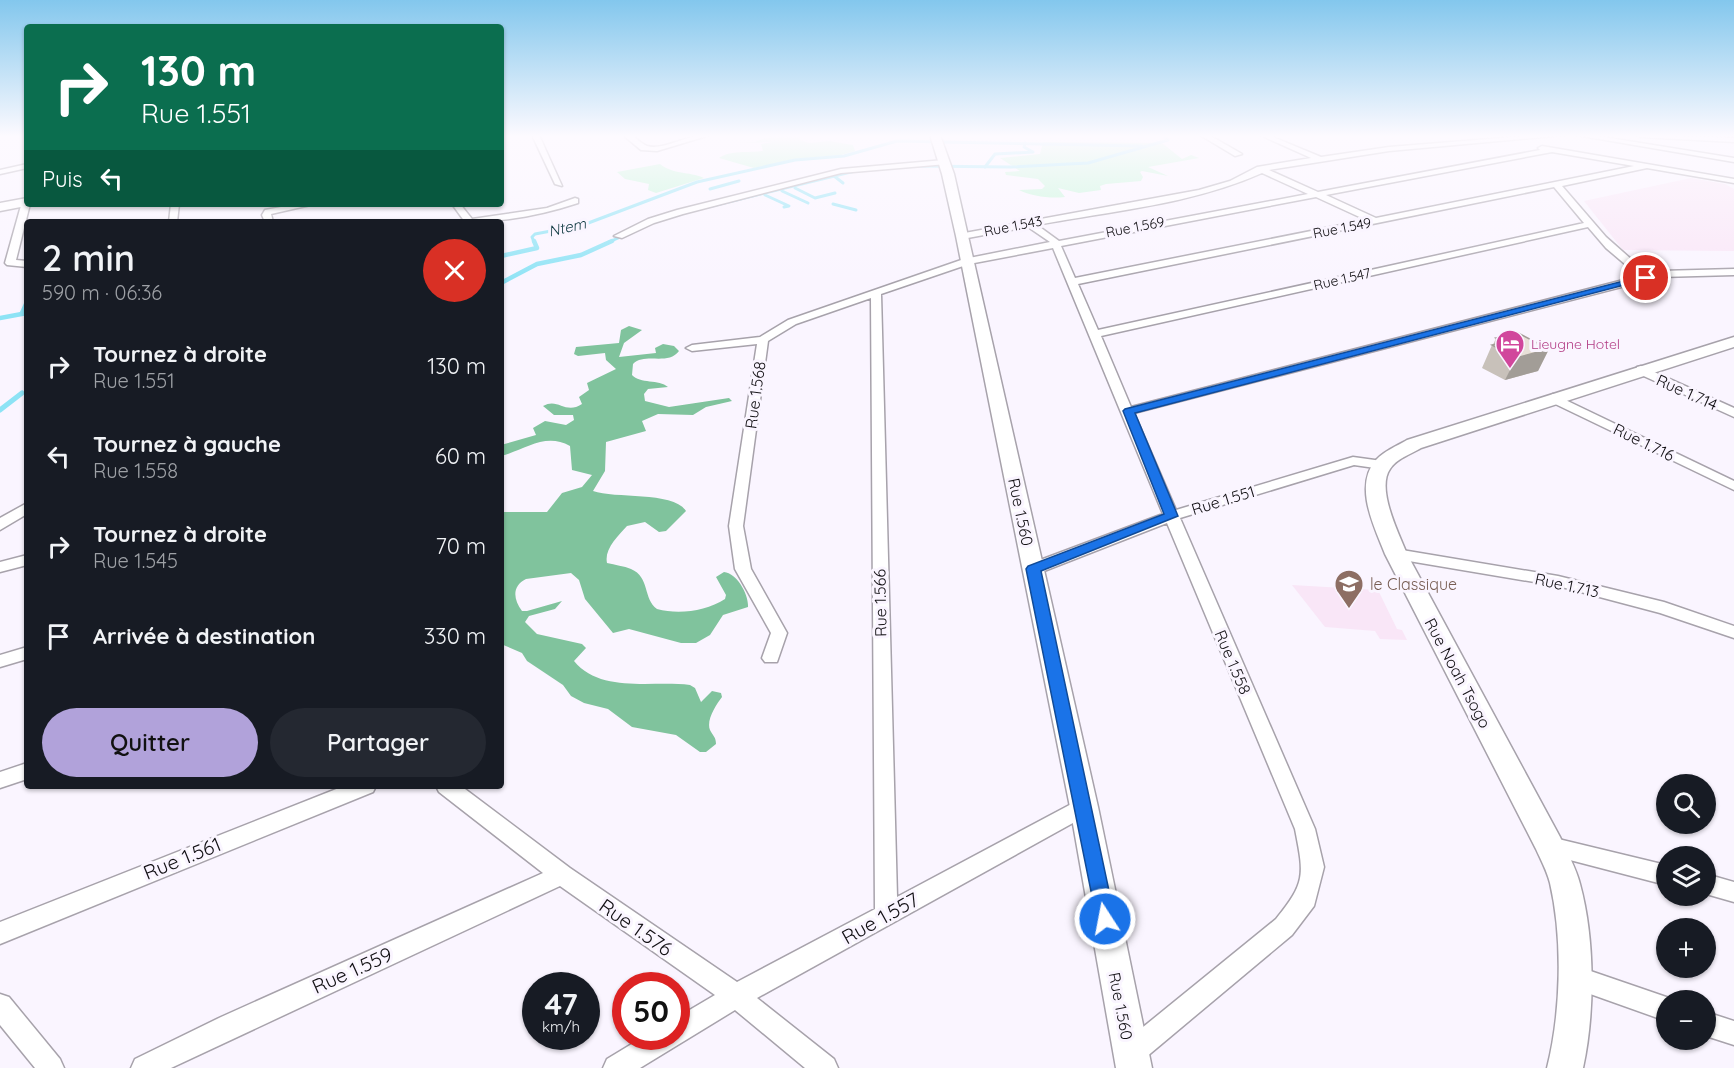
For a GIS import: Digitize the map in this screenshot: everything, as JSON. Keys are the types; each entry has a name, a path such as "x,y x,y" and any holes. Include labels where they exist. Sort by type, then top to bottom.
{"main road":[{"name":"Rue 1.560","path":"950,185 968,261 1084,807 1132,1061"},
{"path":"0,207 24,202"},
{"path":"1382,465 1414,444 1734,342"},
{"name":"Rue Noah Tsogo","path":"1382,465 1374,482 1381,513 1396,554 1550,846 1566,887 1574,977 1570,1053 1565,1068"}],"street":[{"path":"620,236 651,221 680,212 787,185"},
{"name":"Rue 1.543","path":"962,236 1200,192 1226,185"},
{"path":"1292,185 1375,221"},
{"name":"Rue 1.569","path":"968,261 1054,242 1361,185"},
{"name":"Rue 1.549","path":"1072,282 1552,185"},
{"path":"1557,185 1574,201 1590,224 1615,252 1646,278"},
{"path":"490,219 548,210 575,201"},
{"path":"24,264 10,262 25,207"},
{"path":"268,219 266,215 268,212 295,207"},
{"path":"458,207 468,219"},
{"name":"Rue 1.558","path":"1029,223 1054,242 1129,411 1171,516 1305,829 1313,867 1306,899 1284,927 1132,1061"},
{"name":"Rue 1.547","path":"1095,334 1590,224"},
{"name":"Rue 1.568","path":"771,658 779,633 743,569 736,526 763,340 792,322 968,261"},
{"path":"1129,411 1646,278 1677,272 1734,272"},
{"name":"Rue 1.566","path":"876,292 886,915"},
{"path":"692,348 763,340"},
{"name":"Rue 1.714","path":"1641,370 1734,413"},
{"name":"Rue 1.716","path":"1553,398 1734,486"},
{"name":"Rue 1.551","path":"1033,569 1171,516 1353,461 1382,465"},
{"path":"0,525 24,509"},
{"name":"Rue 1.713","path":"1396,554 1558,581 1664,608 1734,632"},
{"path":"0,567 24,561"},
{"path":"0,661 24,654"},
{"path":"0,780 24,772"},
{"name":"Rue 1.561","path":"0,933 359,789"},
{"name":"Rue 1.576","path":"450,789 562,875 736,996 825,1068"},
{"name":"Rue 1.557","path":"690,1024 736,996 1084,807"},
{"path":"1550,846 1656,872"},
{"name":"Rue 1.559","path":"144,1068 230,1026 562,875"},
{"path":"1716,886 1734,891"},
{"path":"1574,977 1656,1006"},
{"path":"0,1006 51,1068"},
{"path":"1716,1027 1734,1033"},
{"path":"616,1068 646,1050"}],"shaded area":[{"path":"1659,185 1727,185 1734,189 1734,251 1623,250 1584,201"},
{"name":"le Classique","path":"1292,585 1378,590 1397,629 1402,630 1407,640 1380,639 1375,631 1325,627"}],"green space":[{"path":"649,185 682,185 656,193 648,190"},
{"path":"1103,185 1100,186 1101,190 1079,193 1058,188 1065,197 1047,197 1019,190 1042,189 1045,186"},
{"path":"629,326 642,330 624,343 619,357 656,353 655,348 663,344 674,346 679,351 669,358 644,359 633,364 632,375 635,378 668,387 648,389 644,394 645,401 669,407 729,398 732,401 706,407 693,415 658,414 642,421 646,431 606,442 605,471 593,491 657,498 679,505 686,511 666,531 659,532 645,522 627,526 610,548 607,563 628,568 637,573 657,609 674,612 692,611 718,603 725,599 726,595 716,577 724,572 738,580 748,607 723,615 710,635 696,643 681,643 629,629 613,633 585,599 579,580 571,573 526,579 518,585 515,593 522,611 562,601 555,609 529,616 525,622 537,634 582,644 586,648 574,661 585,671 598,678 628,684 690,685 695,688 701,702 712,691 721,693 722,697 709,722 716,744 706,752 700,752 676,735 632,727 608,709 584,703 571,696 563,685 527,661 522,653 504,645 504,512 547,512 562,493 582,487 592,475 572,470 570,446 561,442 535,443 504,455 504,444 536,435 533,428 545,421 566,425 574,420 573,415 554,415 543,406 553,403 571,408 582,404 579,397 589,390 587,383 616,369 606,360 605,353 578,356 574,354 576,347 619,343 621,330"}],"building":[{"path":"1518,333 1549,349 1516,358 1492,345 1504,342 1496,338"}],"waterway":[{"name":"Ntem","path":"534,242 532,237 535,234 583,225 689,185"},
{"path":"710,189 725,185"},
{"path":"708,207 798,185"},
{"path":"795,188 815,198 835,193"},
{"path":"782,191 808,203"},
{"path":"765,195 789,206 784,207"},
{"path":"833,204 856,210"},
{"path":"609,242 625,235"},
{"name":"Ntem","path":"504,255 537,248 534,241"},
{"path":"504,281 537,264 581,255 612,241"},
{"path":"22,313 24,309"},
{"name":"Ntem","path":"0,318 24,314"},
{"path":"0,410 22,393"}],"place":[{"name":"Lieugne Hotel","path":"1510,370"},
{"name":"le Classique","path":"1349,610"}],"route":[{"path":"1105,919 1084,807 1033,569 1171,516 1129,411 1646,278"}]}
